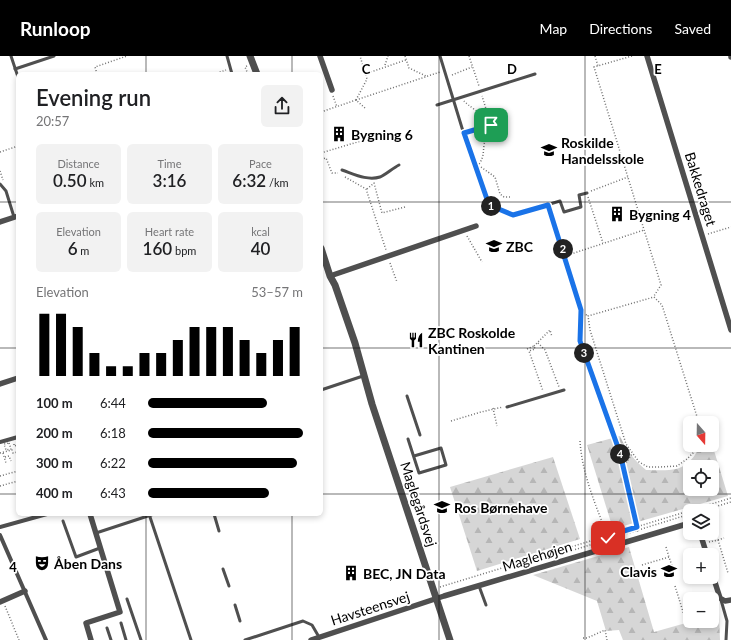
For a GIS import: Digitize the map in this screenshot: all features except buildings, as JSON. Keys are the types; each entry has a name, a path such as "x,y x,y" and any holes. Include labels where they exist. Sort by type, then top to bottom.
{"street":[{"path":"250,56 256,72"},
{"path":"320,56 332,91"},
{"name":"Bakkedraget","path":"648,56 731,330"},
{"path":"0,222 16,217"},
{"path":"330,276 476,226"},
{"name":"Maglegårdsvej","path":"323,254 330,276 335,285 365,376 372,404 450,640"},
{"path":"0,384 16,379"},
{"path":"0,442 16,438"},
{"path":"0,527 40,516"},
{"path":"91,516 120,612 86,623 92,640"},
{"name":"Maglehøjen","path":"436,599 683,524"},
{"path":"0,535 46,640"},
{"path":"702,540 704,548"},
{"path":"716,584 720,598 725,601 731,600"},
{"path":"1,602 25,591"},
{"name":"Havsteensvej","path":"311,640 436,599"}],"lane":[{"path":"16,69 54,56"},
{"path":"227,56 232,72"},
{"path":"440,56 464,133 489,205 513,215 560,201 564,212 581,207 579,196 587,193"},
{"path":"12,57 17,72"},
{"path":"437,105 535,74"},
{"path":"342,170 370,179 381,177 399,165"},
{"path":"1,185 6,191 16,217"},
{"path":"323,389 365,376"},
{"path":"507,407 562,390"},
{"path":"407,396 420,436"},
{"path":"408,439 419,474 446,465 441,448 414,456"},
{"path":"96,533 147,516"},
{"path":"150,516 191,640"},
{"path":"215,516 219,531"},
{"path":"63,521 76,557 100,548"},
{"path":"223,569 229,586"},
{"path":"479,586 486,605"},
{"path":"720,598 726,621 726,640"},
{"path":"127,599 141,640"},
{"path":"235,605 240,621"},
{"path":"245,640 303,621 312,625 319,637"},
{"path":"121,623 126,640"},
{"path":"107,628 111,640"}],"path":[{"path":"96,72 95,67 127,56"},
{"path":"356,100 367,79 360,56"},
{"path":"386,66 388,56"},
{"path":"404,56 409,68 426,77"},
{"path":"469,56 491,125 488,126 488,132 484,144 484,154 479,164"},
{"path":"595,56 598,66"},
{"path":"588,316 654,297 661,285 594,67 632,56"},
{"path":"365,74 406,60"},
{"path":"446,77 472,67"},
{"path":"220,72 231,68"},
{"path":"323,111 444,71"},
{"path":"332,91 337,107"},
{"path":"462,97 467,105 476,109 485,118 489,119"},
{"path":"356,100 365,108"},
{"path":"464,133 488,126"},
{"path":"323,153 374,137"},
{"path":"0,152 16,147"},
{"path":"477,157 479,164 495,177 500,194 504,197 510,197"},
{"path":"323,159 326,158 332,173 337,172 366,189 397,282"},
{"path":"0,171 4,182 1,185"},
{"path":"602,243 587,193 628,177"},
{"path":"366,189 374,183 382,213 405,207"},
{"path":"548,205 581,310 580,341 620,453 638,530"},
{"path":"703,236 731,227"},
{"path":"464,230 482,262"},
{"path":"565,256 644,230"},
{"path":"654,297 662,305 697,416"},
{"path":"581,310 588,316 592,338 626,444 632,454 639,462 648,467 677,466 694,452"},
{"path":"527,349 538,343 550,330 552,337"},
{"path":"538,343 545,350 562,390"},
{"path":"534,346 535,349 530,351 544,396"},
{"path":"450,421 493,408 507,407"},
{"path":"493,408 497,426"},
{"path":"580,441 581,453 587,478 611,546"},
{"path":"10,445 13,453 16,452"},
{"path":"0,453 12,450"},
{"path":"3,452 6,463"},
{"path":"623,468 632,454"},
{"path":"4,457 9,456 11,460"},
{"path":"0,476 16,472"},
{"path":"0,486 16,482"},
{"path":"433,589 731,498"},
{"path":"719,506 731,502"},
{"path":"528,564 683,516"},
{"path":"719,540 724,538"},
{"path":"703,544 718,540 728,573"},
{"path":"666,547 672,566"},
{"path":"642,565 669,557"},
{"path":"675,586 683,612"},
{"path":"1,602 20,640"},
{"path":"583,638 587,638 605,630 607,640"}],"green space":[{"path":"620,436 631,454 646,470 673,470 683,466 683,496 719,496 719,467 728,496 700,504 683,504 683,509 613,529 587,445"},
{"path":"696,452 714,452 717,460 690,460"},
{"path":"553,457 580,539 477,571 450,487"},
{"path":"629,547 654,632 683,624 683,628 719,628 719,614 720,640 623,640 619,630 606,631 597,601 533,575"}],"place":[{"name":"Bygning 6","path":"339,134"},
{"name":"Roskilde Handelsskole","path":"549,150"},
{"name":"Bygning 4","path":"617,214"},
{"name":"ZBC","path":"494,246"},
{"name":"ZBC Roskolde Kantinen","path":"416,340"},
{"name":"Ros Børnehave","path":"442,507"},
{"name":"Åben Dans","path":"42,563"},
{"name":"Clavis","path":"669,571"},
{"name":"BEC, JN Data","path":"351,573"}],"route":[{"path":"491,125 464,133 489,205 513,215 548,205 581,310 580,341 620,453 637,527 607,536 608,538"}]}
